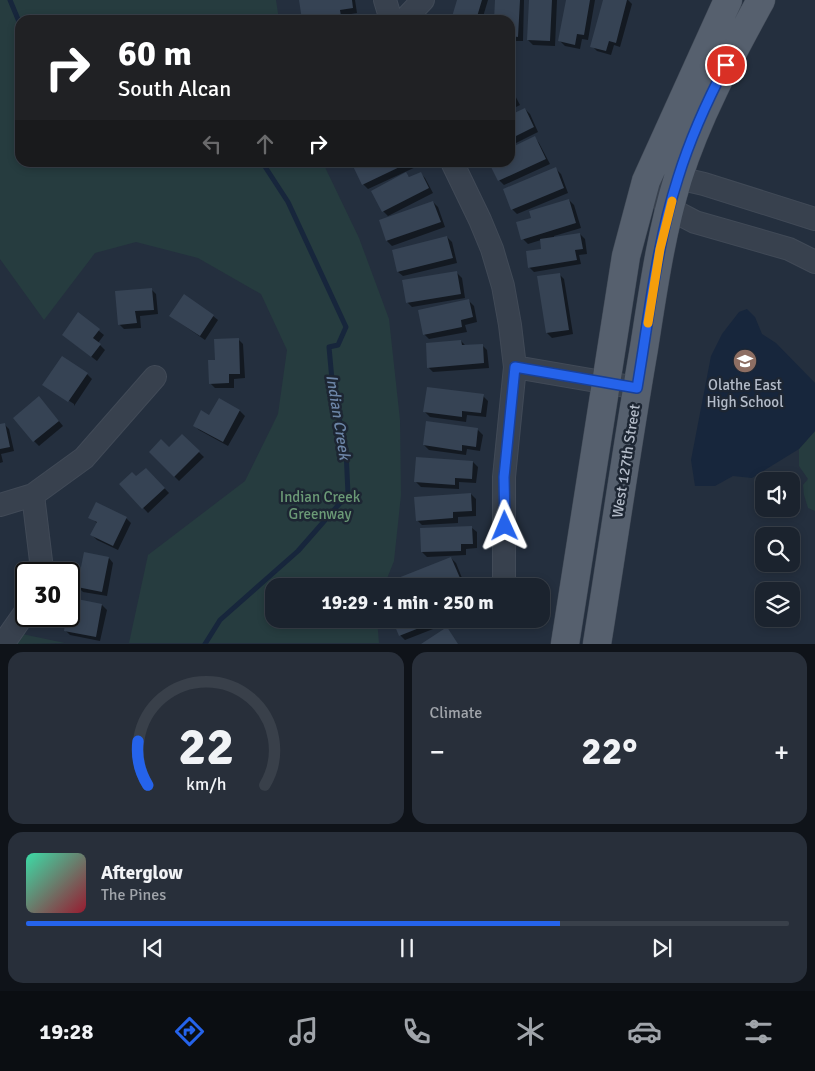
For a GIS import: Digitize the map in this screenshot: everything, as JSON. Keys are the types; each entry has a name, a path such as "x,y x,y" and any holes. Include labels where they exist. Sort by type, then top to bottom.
{"main road":[{"path":"564,644 626,256 646,181 728,0"},
{"name":"West 127th Street","path":"597,644 660,249 670,209 678,178 699,122 717,82 762,0"}],"street":[{"path":"385,0 390,15"},
{"path":"409,15 423,0"},
{"path":"454,167 492,249 503,286 510,325 515,367 504,477 504,578"},
{"path":"646,181 678,178 704,184 815,219"},
{"path":"646,181 670,209 695,222 789,249 815,262"},
{"path":"515,367 637,388"},
{"path":"0,505 33,494 84,458 155,377"},
{"path":"33,494 40,562"},
{"path":"4,644 15,627"}],"green space":[{"name":"Indian Creek Greenway","path":"0,0 276,0 278,15 15,15 15,167 325,167 359,238 389,319 400,420 401,495 394,561 387,578 265,578 265,628 378,628 379,643 129,643 148,555 245,481 278,414 287,350 261,294 198,258 136,242 95,253 44,320 0,259"},
{"path":"815,431 815,511 808,508 804,495 803,485 808,479 799,466 799,449"},
{"path":"22,634 65,643 16,644"}],"water":[{"path":"747,309 755,317 762,334 776,343 815,383 815,431 799,449 762,472 755,472 755,476 752,478 733,476 715,486 695,486 691,460 711,356 722,334 739,312"}],"building":[{"path":"299,0 352,0 353,8 340,10 341,15 301,15"},
{"path":"457,0 482,0 478,15 452,15"},
{"path":"495,0 520,0 518,37 515,37 515,15 494,15"},
{"path":"529,0 552,0 550,41 527,40"},
{"path":"566,0 590,0 584,35 577,34 575,45 558,41"},
{"path":"603,0 627,0 616,43 609,41 606,51 590,47"},
{"path":"525,108 534,127 515,136 515,113"},
{"path":"535,136 546,159 498,181 491,167 515,167 515,146"},
{"path":"353,167 400,167 362,185"},
{"path":"556,167 564,188 511,210 503,189"},
{"path":"406,172 409,177 421,172 429,188 382,212 371,191"},
{"path":"569,199 576,223 521,240 516,222 531,218 529,211"},
{"path":"433,201 441,222 386,241 379,220"},
{"path":"580,233 583,249 575,250 577,260 528,268 526,251 541,249 540,239"},
{"path":"447,236 453,258 397,272 392,250"},
{"path":"457,271 461,294 406,303 402,280"},
{"path":"560,273 569,330 546,333 537,276"},
{"path":"152,288 154,310 135,311 137,323 118,325 115,291"},
{"path":"184,294 214,315 200,336 169,316"},
{"path":"469,299 473,317 461,320 462,327 423,335 418,310"},
{"path":"78,312 100,329 93,338 101,344 91,357 62,335"},
{"path":"239,338 240,374 229,374 229,383 209,384 208,360 215,360 214,339"},
{"path":"461,340 462,345 483,344 484,363 427,368 426,343"},
{"path":"62,356 88,373 68,402 42,385"},
{"path":"427,387 484,394 481,413 462,411 462,417 423,412"},
{"path":"39,396 59,421 33,442 13,418"},
{"path":"219,398 240,410 223,442 193,426 201,410 209,415"},
{"path":"426,421 478,428 476,447 462,445 462,451 423,445"},
{"path":"5,423 10,447 0,449 0,424"},
{"path":"182,434 200,451 174,477 149,452 161,439 169,447"},
{"path":"416,457 473,461 472,479 455,478 455,485 414,482"},
{"path":"146,468 165,488 142,509 119,484 132,472 136,476"},
{"path":"471,493 472,511 453,512 453,518 416,521 414,497"},
{"path":"96,502 127,517 113,546 90,535 97,522 88,518"},
{"path":"472,526 473,544 461,544 461,551 421,552 420,528"},
{"path":"84,552 109,557 102,592 80,588 80,572"},
{"path":"451,557 460,578 398,578"},
{"path":"80,600 102,604 96,637 64,631 65,627 80,627"},
{"path":"396,628 419,628 399,636"},
{"path":"448,628 458,644 421,644"}],"waterway":[{"name":"Indian Creek","path":"10,0 16,15"},
{"name":"Indian Creek","path":"205,644 220,620 298,551 348,494 346,450 333,391 329,347 338,345 346,327 288,202 265,167"}],"slow traffic":[{"path":"648,323 660,249 672,201"}],"place":[{"name":"Olathe East High School","path":"745,361"}],"route":[{"path":"505,526 504,477 515,367 637,388 660,249 678,178 699,122 726,65"}]}
